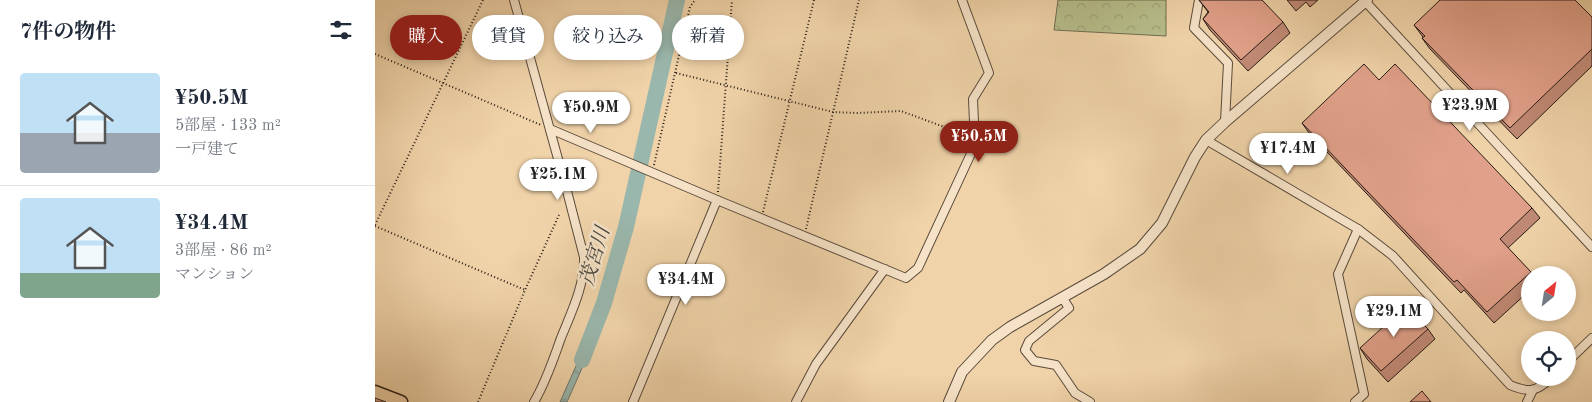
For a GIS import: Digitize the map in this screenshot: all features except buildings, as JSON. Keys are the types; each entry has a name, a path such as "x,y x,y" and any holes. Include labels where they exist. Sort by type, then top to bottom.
{"highway":[{"path":"375,392 401,402"}],"street":[{"path":"514,0 584,257 584,268 575,303 534,402"},
{"path":"550,129 906,278 918,268 975,145 973,99 989,73 962,0"},
{"path":"1199,0 1194,28 1228,63 1225,122"},
{"path":"949,402 962,372 991,340 1010,326 1104,274 1140,249 1162,223 1191,163 1207,140 1225,122 1365,1 1592,248"},
{"path":"1207,140 1358,229 1393,256 1510,385 1521,390 1533,390 1542,386"},
{"path":"633,402 717,200"},
{"path":"1355,402 1364,394 1338,274 1358,229"},
{"path":"796,402 816,364 885,269"},
{"path":"1062,297 1069,308 1029,341 1025,350 1034,361 1056,366 1075,393 1090,402"},
{"path":"1576,353 1592,338"},
{"path":"1527,402 1533,390"}],"path":[{"path":"483,0 445,84 376,226 525,290"},
{"path":"652,172 690,7 695,0"},
{"path":"717,200 732,0"},
{"path":"761,218 814,0"},
{"path":"804,236 859,0"},
{"path":"375,54 550,129"},
{"path":"676,73 833,112 901,111 975,138"},
{"path":"478,402 559,215"}],"green space":[{"path":"1058,0 1166,0 1166,36 1054,30"}],"water":[{"path":"588,339 594,341 567,402 560,402"}],"waterway":[{"name":"茂宮川","path":"582,360 604,303 626,227 677,0"}]}
